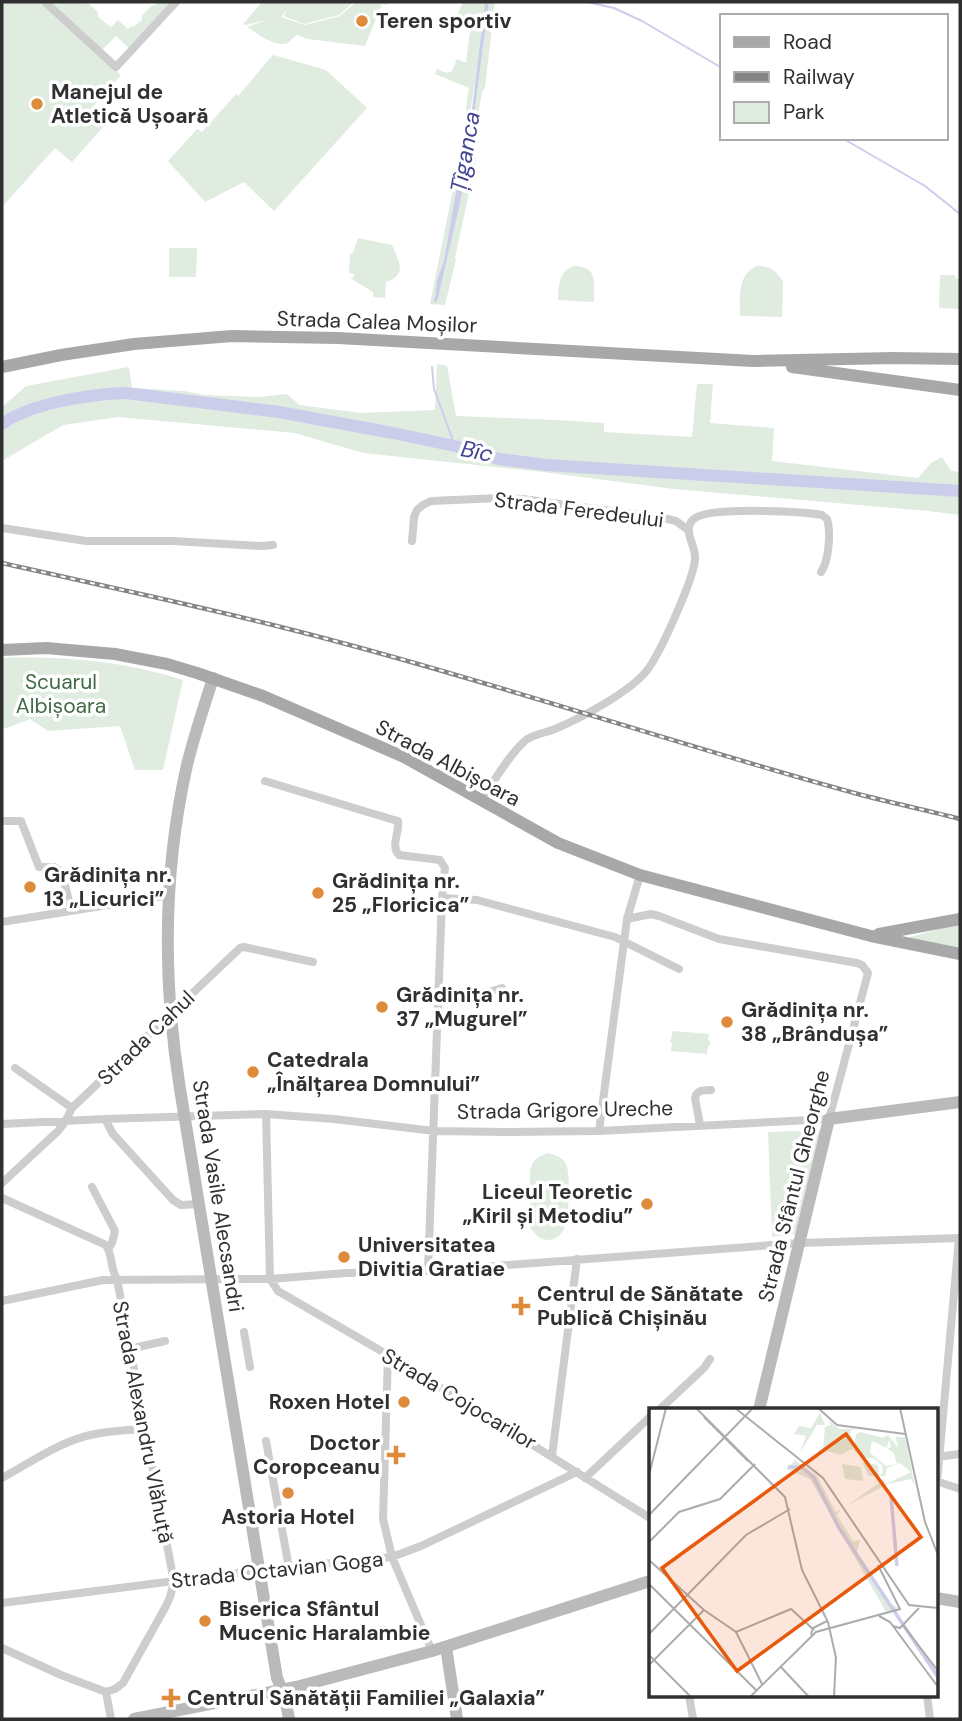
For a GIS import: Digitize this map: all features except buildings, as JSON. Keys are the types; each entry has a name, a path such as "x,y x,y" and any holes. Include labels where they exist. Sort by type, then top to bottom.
{"main road":[{"name":"Strada Calea Moșilor","path":"2,367 134,344 232,336 338,338 753,361 960,359"},
{"name":"Strada Calea Moșilor","path":"753,361 960,390"},
{"name":"Strada Albișoara","path":"2,650 46,648 115,654 167,664 213,678 263,696 404,757 558,843 640,875 872,936 960,954"},
{"name":"Strada Vasile Alecsandri","path":"213,678 189,755 177,825 168,946 171,1013 185,1118 277,1678 285,1697 289,1719"},
{"name":"Strada Albișoara","path":"872,936 960,919"},
{"name":"Strada Grigore Ureche","path":"829,1119 960,1102"},
{"name":"Strada Sfântul Gheorghe","path":"759,1408 829,1119"},
{"path":"134,1719 282,1690 439,1649 649,1581"},
{"path":"937,1598 960,1602"},
{"path":"439,1649 457,1719"}],"street":[{"path":"45,2 116,67 176,2"},
{"name":"Strada Feredeului","path":"412,541 414,517 423,505 431,501 479,498 523,499 663,518 688,530"},
{"name":"Strada Feredeului","path":"481,800 526,740 587,714 627,689 649,668 694,571 695,557 688,530 692,521 711,513 741,511 822,515 827,519 829,529 826,562 821,572"},
{"path":"2,528 86,541 273,545"},
{"path":"265,781 397,821 399,825 394,847 398,855 440,860 445,868 428,1271"},
{"path":"2,821 21,821 39,867 54,867 62,872 71,910"},
{"path":"598,1131 624,942 640,875"},
{"path":"2,922 170,895"},
{"path":"442,898 477,900 615,937 679,969"},
{"name":"Strada Sfântul Gheorghe","path":"628,919 651,914 708,937 857,963 866,968 868,973 829,1119"},
{"name":"Strada Cahul","path":"2,1183 58,1131 72,1108 240,948 313,962"},
{"path":"439,998 475,996 502,988"},
{"path":"15,1068 72,1108"},
{"path":"700,1125 696,1093 711,1090"},
{"path":"266,1114 270,1279"},
{"name":"Strada Grigore Ureche","path":"2,1124 266,1114 434,1131 506,1132 598,1131 829,1119"},
{"path":"105,1119 113,1134 173,1200 181,1205 199,1204"},
{"name":"Strada Alexandru Vlăhuță","path":"92,1187 115,1231 108,1248 113,1273 117,1279 174,1582"},
{"path":"2,1198 99,1240 108,1248"},
{"path":"2,1301 117,1279 270,1279 346,1273 428,1271 800,1242 960,1238 938,1457 960,1454"},
{"path":"552,1456 578,1259"},
{"name":"Strada Cojocarilor","path":"270,1279 278,1291 388,1355 649,1517"},
{"path":"244,1332 250,1367"},
{"path":"130,1349 165,1341"},
{"path":"388,1355 383,1519 392,1557 439,1649"},
{"path":"660,1408 704,1368 710,1359"},
{"name":"Strada Octavian Goga","path":"2,1603 260,1570 392,1557 581,1475 649,1418"},
{"path":"2,1478 81,1438 145,1429"},
{"path":"266,1441 289,1568"},
{"path":"937,1482 960,1489"},
{"path":"2,1648 86,1686 106,1692 119,1687 127,1676 166,1606 174,1582"},
{"path":"106,1692 111,1719"},
{"path":"689,1696 693,1719"},
{"path":"927,1696 930,1719"}],"green space":[{"path":"2,2 40,2 121,75 89,111 105,125 72,162 55,148 2,207"},
{"path":"49,2 88,3 98,12 98,17 111,27 118,20 128,29 142,20 142,16 152,5 172,2 129,48 116,36 102,50"},
{"path":"262,2 354,2 339,15 304,24 284,16 287,10 281,17 305,25 340,16 356,2 390,2 387,5 382,4 365,46 308,39 297,35 284,44 273,42 247,27 267,20 243,24"},
{"path":"463,2 485,2 461,172 433,301 437,301 460,204 489,2 495,2 485,88 482,92 472,150 476,160 456,259 445,305 430,304 468,114 466,109 469,88 435,74 437,69 447,73 452,71 457,59 466,63 471,24 459,19 457,15"},
{"path":"273,55 326,70 367,108 274,211 244,182 205,202 168,161 197,129 202,132 236,94 238,96"},
{"path":"358,238 392,245 400,271 386,282 385,298 373,297 373,292 350,278 354,277 354,274 349,273 350,254 353,253"},
{"path":"169,248 197,248 196,277 169,277"},
{"path":"574,266 582,267 591,273 594,302 558,300 562,275"},
{"path":"757,266 773,270 783,282 782,317 740,316 743,281"},
{"path":"940,275 955,275 955,278 960,279 960,309 939,308"},
{"path":"437,364 447,366 456,416 604,423 604,432 692,437 697,384 713,384 710,423 774,428 772,461 918,478 931,463 942,457 951,471 960,472 960,515 674,489 363,453 295,433 118,417 63,425 2,461 2,407 26,386 129,367 132,388 205,395 259,397 287,394 299,405 361,413 435,410"},
{"name":"Scuarul Albișoara","path":"2,658 93,661 138,668 183,680 163,770 135,770 120,726 48,731 30,719 4,729"},
{"path":"960,923 960,949 907,938"},
{"path":"673,1031 709,1034 707,1054 671,1051"},
{"path":"821,1130 795,1234 772,1237 768,1132"},
{"path":"548,1153 566,1164 569,1186 564,1229 557,1237 544,1240 530,1227 530,1171 536,1159"}],"water":[{"path":"485,2 489,2 468,161 437,302 433,301 444,260 472,109"}],"waterway":[{"path":"587,2 614,8 642,21 720,67"},
{"path":"845,140 925,186 960,214"},
{"name":"Țîganca","path":"432,367 434,389 455,446"},
{"name":"Bîc","path":"2,424 45,405 96,395 126,393 279,412 455,446 499,459 546,465 960,491"}],"railway":[{"path":"2,563 346,644 794,776 960,819"}],"place":[{"name":"Teren sportiv","path":"362,21"},
{"name":"Manejul de Atletică Ușoară","path":"37,104"},
{"name":"Grădinița nr. 13 „Licurici”","path":"30,887"},
{"name":"Grădinița nr. 25 „Floricica”","path":"318,893"},
{"name":"Grădinița nr. 37 „Mugurel”","path":"382,1007"},
{"name":"Grădinița nr. 38 „Brândușa”","path":"727,1022"},
{"name":"Catedrala „Înălțarea Domnului”","path":"253,1072"},
{"name":"Liceul Teoretic „Kiril și Metodiu”","path":"647,1204"},
{"name":"Universitatea Divitia Gratiae","path":"344,1257"},
{"name":"Centrul de Sănătate Publică Chișinău","path":"521,1306"},
{"name":"Roxen Hotel","path":"404,1402"},
{"name":"Doctor Coropceanu","path":"396,1455"},
{"name":"Astoria Hotel","path":"288,1493"},
{"name":"Biserica Sfântul Mucenic Haralambie","path":"205,1621"},
{"name":"Centrul Sănătății Familiei „Galaxia”","path":"171,1698"}]}
